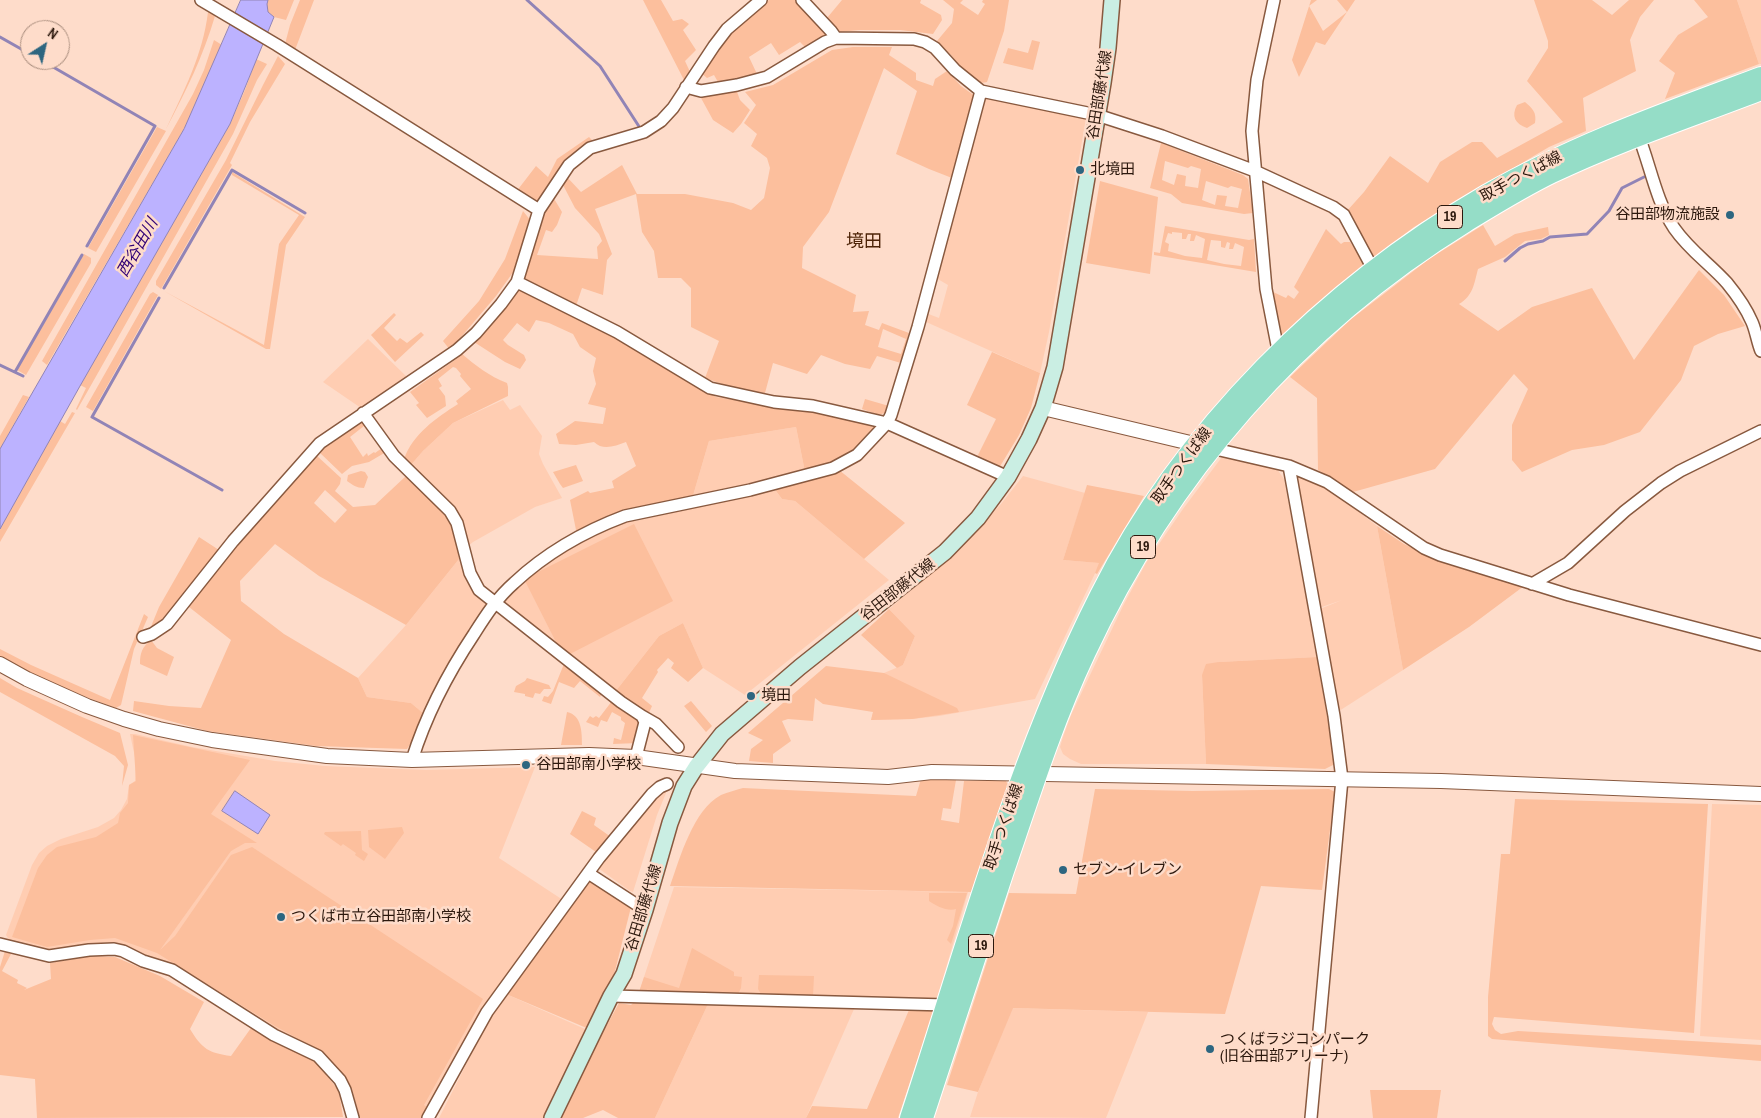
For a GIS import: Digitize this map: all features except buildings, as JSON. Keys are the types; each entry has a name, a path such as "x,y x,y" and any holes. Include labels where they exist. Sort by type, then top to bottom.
{"main road":[{"name":"谷田部藤代線","path":"552,1118 611,996 624,974 670,823 684,786 696,766 722,734 759,701 945,552 978,518 1008,477 1029,439 1043,408 1055,367 1108,48 1112,0"},
{"name":"取手つくば線","path":"1204,447 1289,361 1331,323 1379,284 1436,242 1494,206 1636,131 1761,76"},
{"name":"取手つくば線","path":"909,1118 982,890 1030,774 1112,599 1204,447 1218,417 1280,351 1373,269 1426,232 1486,194 1544,163 1761,91"},
{"name":"取手つくば線","path":"924,1118 1030,774"}],"street":[{"path":"201,0 539,210"},
{"path":"142,637 152,634 167,624 233,541 320,443 458,348 476,333 517,282 539,210 569,165 590,148 644,132 660,121 672,108 728,29 761,0"},
{"path":"802,0 831,30 836,38"},
{"path":"1274,0 1257,80 1252,131 1266,289 1280,351"},
{"path":"686,87 701,91 768,77 825,42 836,38 914,39 925,42 935,48 954,70 981,91 1097,115 1162,136 1255,171 1340,211 1373,269"},
{"path":"412,760 420,735 449,674 494,603 514,582 534,566 569,542 625,516 750,490 833,468 857,455 887,423 918,327 981,91"},
{"path":"1636,131 1663,206 1674,226 1692,250 1726,282 1736,296 1752,322 1761,351"},
{"path":"517,282 617,332 710,388 774,402 813,406 887,423 1008,477"},
{"path":"1043,408 1289,466 1327,482 1424,548 1569,596 1761,645"},
{"path":"363,413 394,456 450,511 458,523 470,573 479,590 621,702 656,724 678,747"},
{"path":"1532,584 1568,563 1625,510 1661,483 1680,471 1761,431"},
{"path":"1289,466 1334,716 1342,780 1311,1118"},
{"path":"0,664 27,679 88,706 159,729 212,740 327,756 412,760 589,755 636,758 735,771 888,777 932,772 1441,781 1761,794"},
{"path":"636,758 646,725 642,716"},
{"path":"428,1118 486,1012 588,873 652,794 667,784"},
{"path":"588,873 645,910"},
{"path":"0,944 49,956 88,950 114,949 172,970 274,1035 318,1056 342,1085 353,1118"},
{"path":"611,996 946,1005"}],"shaded area":[{"path":"268,0 294,0 286,20 274,17 268,12 266,4"},
{"path":"300,0 314,0 295,50 285,44"},
{"path":"643,0 661,0 673,21 682,19 689,24 683,30 696,50 685,61 691,74 685,82"},
{"path":"769,0 797,0 827,34 805,47 800,42 779,55 771,43 749,57 757,74 718,82 714,75 707,78 701,73 717,49 732,32"},
{"path":"842,0 921,0 920,3 941,15 942,20 933,34 900,30 839,32 827,18"},
{"path":"943,0 963,0 960,3 978,15 985,4 982,2 983,0 1009,0 1004,31 987,82 981,83 971,78 937,41 952,23 954,9"},
{"path":"1311,0 1317,0 1309,6"},
{"path":"1337,0 1355,0 1347,12"},
{"path":"1534,0 1592,0 1612,15 1629,0 1654,0 1640,17 1630,40 1636,71 1583,98 1586,131 1549,147 1414,227 1373,258 1346,212 1364,192 1390,156 1428,183 1440,162 1472,142 1482,142 1497,158 1563,122 1527,81 1548,48 1548,41"},
{"path":"1694,0 1737,0 1759,64 1665,99 1675,73 1659,61 1678,35 1708,17"},
{"path":"1737,0 1761,0 1761,64 1759,64"},
{"path":"1309,6 1323,31 1347,12 1325,45 1316,42 1299,77 1292,60"},
{"path":"208,12 215,16 205,46 166,129 197,57 202,43"},
{"path":"214,40 222,45 184,129 47,365 42,361 193,94 204,70"},
{"path":"1032,40 1040,42 1033,70 1003,63 1008,48 1028,53"},
{"path":"853,47 892,47 889,55 916,73 916,80 933,86 935,79 947,71 961,86 975,96 952,178 896,154 917,91 884,68 829,212 803,247 802,268 856,295 853,312 869,311 865,325 879,330 882,323 909,333 901,363 877,356 870,369 845,364 821,355 807,374 773,363 765,393 739,390 705,378 719,341 691,327 691,288 681,278 658,278 654,251 642,232 636,194 595,209 612,254 607,260 603,295 582,288 576,306 522,280 543,213 553,197 562,212 552,232 546,230 537,255 598,259 597,247 602,241 599,234 575,208 563,185 566,176 581,192 622,165 637,194 685,194 733,203 751,210 764,198 770,168 767,158 751,146 757,134 744,123 756,105 745,92 773,85 832,50","holes":["883,329 906,339 901,354 878,347"]},
{"path":"278,56 285,64 250,122 230,163 232,165 161,289 156,285 156,281 226,160"},
{"path":"256,59 267,64 257,80 233,134 77,410 86,388 80,385 230,124"},
{"path":"736,89 740,100 750,110 733,133 713,120 701,98 702,96"},
{"path":"987,98 1086,118 1049,332 1040,373 924,321 926,313 939,318 948,285 936,278 983,101"},
{"path":"1525,102 1535,113 1535,123 1527,128 1517,122 1514,116 1517,105"},
{"path":"157,127 166,131 96,252 88,248"},
{"path":"589,137 594,142 552,181 538,201 533,202 516,192 536,166 548,177 557,159"},
{"path":"1161,143 1243,175 1248,179 1253,213 1244,214 1182,203 1171,194 1150,188","holes":["1165,161 1188,168 1191,166 1201,169 1198,188 1185,186 1186,176 1177,174 1174,185 1162,180","1206,181 1228,188 1231,186 1242,189 1238,208 1225,206 1227,196 1217,195 1215,205 1202,200"]},
{"path":"232,172 305,217 286,245 270,349 266,349 164,291 264,345 279,244 299,215 232,175"},
{"path":"1100,181 1158,197 1150,274 1086,263"},
{"path":"523,211 531,221 514,271 496,296 450,350 443,341 479,301 505,259"},
{"path":"1483,225 1495,246 1515,234 1548,227 1549,235 1541,239 1525,241 1505,257 1478,269 1470,293 1459,304 1498,331 1532,307 1592,288 1634,360 1699,270 1724,295 1745,326 1718,334 1694,346 1681,380 1640,432 1604,445 1572,450 1522,472 1512,460 1512,425 1528,389 1514,374 1435,469 1353,492 1318,470 1317,398 1290,377 1350,320 1429,259"},
{"path":"1165,226 1249,240 1254,239 1256,272 1154,255 1154,252 1160,253","holes":["1172,232 1182,233 1182,239 1186,239 1188,234 1191,234 1190,241 1194,241 1196,235 1205,239 1202,258 1168,251 1169,244 1165,242 1168,233 1172,234","1211,240 1221,241 1221,247 1225,248 1227,242 1230,243 1229,249 1233,249 1235,243 1244,247 1241,266 1207,260"]},
{"path":"1326,229 1341,244 1350,242 1365,264 1281,337 1271,291 1286,298 1288,295 1294,299 1299,292 1294,287"},
{"path":"84,254 91,258 91,263 26,375 17,370"},
{"path":"517,289 670,366 716,397 830,415 872,425 876,430 845,458 805,472 796,427 709,441 692,499 578,533 570,500 588,491 590,493 614,488 612,481 636,466 626,442 605,447 594,442 576,445 559,444 556,434 575,421 603,424 606,408 588,404 596,384 593,371 596,358 580,347 573,334 549,323 536,320 529,332 517,323 503,340 524,355 526,360 520,369 505,362 474,342"},
{"path":"153,292 158,295 93,411 86,407 150,294"},
{"path":"394,313 396,315 384,328 397,341 400,338 407,343 421,332 424,335 395,362 371,335"},
{"path":"368,339 407,377 361,408 323,382"},
{"path":"992,352 1040,373 1031,408 1019,435 999,468 976,459 996,419 967,405"},
{"path":"461,353 483,370 507,383 508,396 453,423 410,466 404,459 419,434 458,404 456,401 471,389 460,376 461,374 453,367 438,379 442,386 439,388 445,396 446,406 427,418 416,405 419,403 410,392 459,357"},
{"path":"23,395 29,397 0,449 0,436"},
{"path":"865,399 889,406 887,412 879,415 862,409"},
{"path":"503,400 510,410 520,405 542,436 539,454 562,498 535,507 467,547 410,466 453,423"},
{"path":"72,412 75,413 0,542 0,529 60,421 65,424"},
{"path":"358,420 363,421 386,452 369,462 352,466 342,474 318,451","holes":["364,426 382,448 368,456 367,453 363,457 350,437"]},
{"path":"796,427 805,472 692,499 709,441"},
{"path":"316,455 341,478 340,484 335,491 353,507 375,505 406,476 442,509 454,530 459,559 406,625 319,576 275,544 240,581 241,601 284,634 358,678 367,697 411,703 423,713 407,749 316,746 207,731 133,711 134,701 201,708 231,640 189,607 235,545","holes":["325,490 347,510 335,523 314,503"]},
{"path":"1222,457 1277,469 1284,479 1317,657 1219,662 1202,675 1206,764 1081,764 1070,759 1063,754 1060,747 1063,737 1071,715 1123,606 1146,563"},
{"path":"576,465 583,481 563,488 553,472"},
{"path":"839,470 905,523 864,559 795,501 782,499 773,487"},
{"path":"361,471 365,472 368,477 364,488 357,487 347,481 348,475"},
{"path":"1023,476 1085,493 1063,560 1100,563 1035,699 939,716 871,720 884,673 903,665 915,636 889,609 956,552 1001,504"},
{"path":"1298,477 1304,477 1329,489 1377,526 1403,670 1336,713 1320,609 1342,600 1319,608 1295,481"},
{"path":"1087,485 1144,496 1097,574 1095,573 1099,563 1063,560"},
{"path":"775,490 782,499 795,501 889,580 745,695 703,668 683,623 659,636 615,692 504,606 500,599 570,545 632,518 636,521"},
{"path":"634,524 673,601 570,654 557,644 524,579"},
{"path":"1377,526 1404,544 1441,562 1457,563 1524,586 1469,627 1403,670"},
{"path":"199,537 219,550 166,617 150,629 159,607"},
{"path":"459,559 467,580 486,604 485,609 423,713 411,703 367,697 358,678 406,625"},
{"path":"889,609 915,636 903,665 897,668 861,635"},
{"path":"144,614 148,617 134,649 121,705 116,708 53,685 0,657 0,649 110,700"},
{"path":"683,623 703,668 688,682 671,668 674,663 668,658 657,670 658,672 642,698 652,706 648,715 615,692 659,636"},
{"path":"151,640 157,648 174,657 167,676 140,664 142,650"},
{"path":"1317,657 1335,764 1325,769 1206,764 1202,675 1206,664"},
{"path":"564,664 602,693 600,697 580,681 574,688 559,682 551,704 542,701 544,696 548,697 553,691"},
{"path":"826,666 884,673 957,708 959,712 912,719 871,720 873,712 823,704 815,698 813,721 788,719 782,721 791,741 773,754 773,763 749,761 751,749 763,740 748,733"},
{"path":"0,678 17,688 120,733 128,765 122,786 124,766 115,756 0,692"},
{"path":"527,678 549,685 551,689 544,689 540,694 535,693 533,698 514,692 516,686"},
{"path":"612,701 629,714 643,721 638,743 613,744 614,738 621,740 625,723 621,720 621,717 612,712 607,722 601,720 598,727 586,722 590,716 599,718"},
{"path":"691,701 712,726 706,732 684,706"},
{"path":"567,712 576,717 580,725 582,745 561,745"},
{"name":"つくば市立谷田部南小学校","path":"130,734 275,761 325,766 426,770 535,767 499,858 563,900 470,1030 423,1118 359,1118 350,1087 272,1029 148,957 125,948 49,951 10,941 6,935 32,865 39,853 47,846 61,839 98,827 114,818 121,810 127,799 129,785 135,781 136,762"},
{"path":"133,735 250,760 211,814 257,843 245,843 231,851 160,950 175,936 231,855 252,847 483,999 424,1105 428,1108 423,1118 360,1118 352,1088 324,1053 275,1026 157,953 115,938 47,947 12,937 38,868 47,855 57,847 96,837 118,823 120,813 128,803 129,785 136,781"},
{"path":"921,779 956,780 951,809 943,808 941,820 959,823 964,781 1006,781 1008,785 971,892 670,886 683,849 695,823 711,802 721,795 743,788 916,796"},
{"path":"1095,789 1193,791 1329,789 1335,792 1322,890 1261,886 1225,1014 1013,1008 978,1092 947,1085 1009,893 1076,894"},
{"path":"662,790 666,790 666,793 657,815 633,892 598,868"},
{"path":"1515,799 1708,804 1694,1033 1494,1017 1492,1024 1495,1030 1501,1034 1518,1031 1761,1045 1761,1061 1492,1039 1488,1036 1488,997 1501,854 1510,854"},
{"path":"1712,804 1761,805 1761,1040 1700,1036"},
{"path":"582,811 596,818 594,825 611,837 596,852 570,834"},
{"path":"402,827 404,833 385,859 369,847 368,830"},
{"path":"361,831 362,850 368,854 364,861 343,844 341,846 324,834 325,832"},
{"path":"588,881 631,907 615,971 589,1029 506,994"},
{"path":"674,887 968,892 937,999 639,992"},
{"path":"929,893 967,893 951,944 947,940 953,926 956,909 946,909 932,903 929,901"},
{"path":"692,948 734,972 734,976 742,977 741,988 738,994 639,992 644,977 679,988"},
{"path":"5,951 11,954 2,971 18,980 17,983 27,988 24,990 51,979 50,963 93,956 115,957 160,976 204,1002 190,1029 202,1046 217,1053 231,1056 251,1028 316,1062 339,1091 343,1117 37,1118 35,1079 0,1075 0,967"},
{"path":"759,975 814,976 813,996 761,994 758,989"},
{"path":"506,994 585,1029 544,1118 439,1118 482,1033"},
{"path":"619,1003 631,1005 633,1003 708,1004 655,1118 618,1118 603,1110 583,1118 557,1118 594,1046"},
{"path":"708,1004 854,1009 806,1118 655,1118"},
{"path":"1012,1008 1148,1012 1106,1118 970,1117 978,1092"},
{"path":"909,1010 934,1010 898,1118 806,1118 812,1106 867,1109"},
{"path":"1370,1090 1441,1090 1437,1118 1373,1118"}],"water":[{"name":"西谷田川","path":"241,0 268,0 268,12 274,17 230,124 0,529 0,449 184,129"},
{"path":"235,791 270,815 258,834 222,811"}],"waterway":[{"path":"527,0 600,66 640,128"},
{"path":"0,37 20,48"},
{"path":"58,70 155,126 87,246"},
{"path":"164,288 232,170 305,213"},
{"path":"1505,261 1520,248 1528,244 1543,241 1550,237 1587,234 1609,211 1622,188 1644,177"},
{"path":"15,372 82,255"},
{"path":"159,298 92,417 222,490"},
{"path":"0,365 23,376"}],"place":[{"name":"北境田","path":"1080,170"},
{"name":"谷田部物流施設","path":"1730,215"},
{"name":"境田","path":"751,696"},
{"name":"谷田部南小学校","path":"526,765"},
{"name":"セブン-イレブン","path":"1063,870"},
{"name":"つくば市立谷田部南小学校","path":"281,917"},
{"name":"つくばラジコンパーク (旧谷田部アリーナ)","path":"1210,1049"}],"district":[{"name":"境田","path":"864,242"}]}
